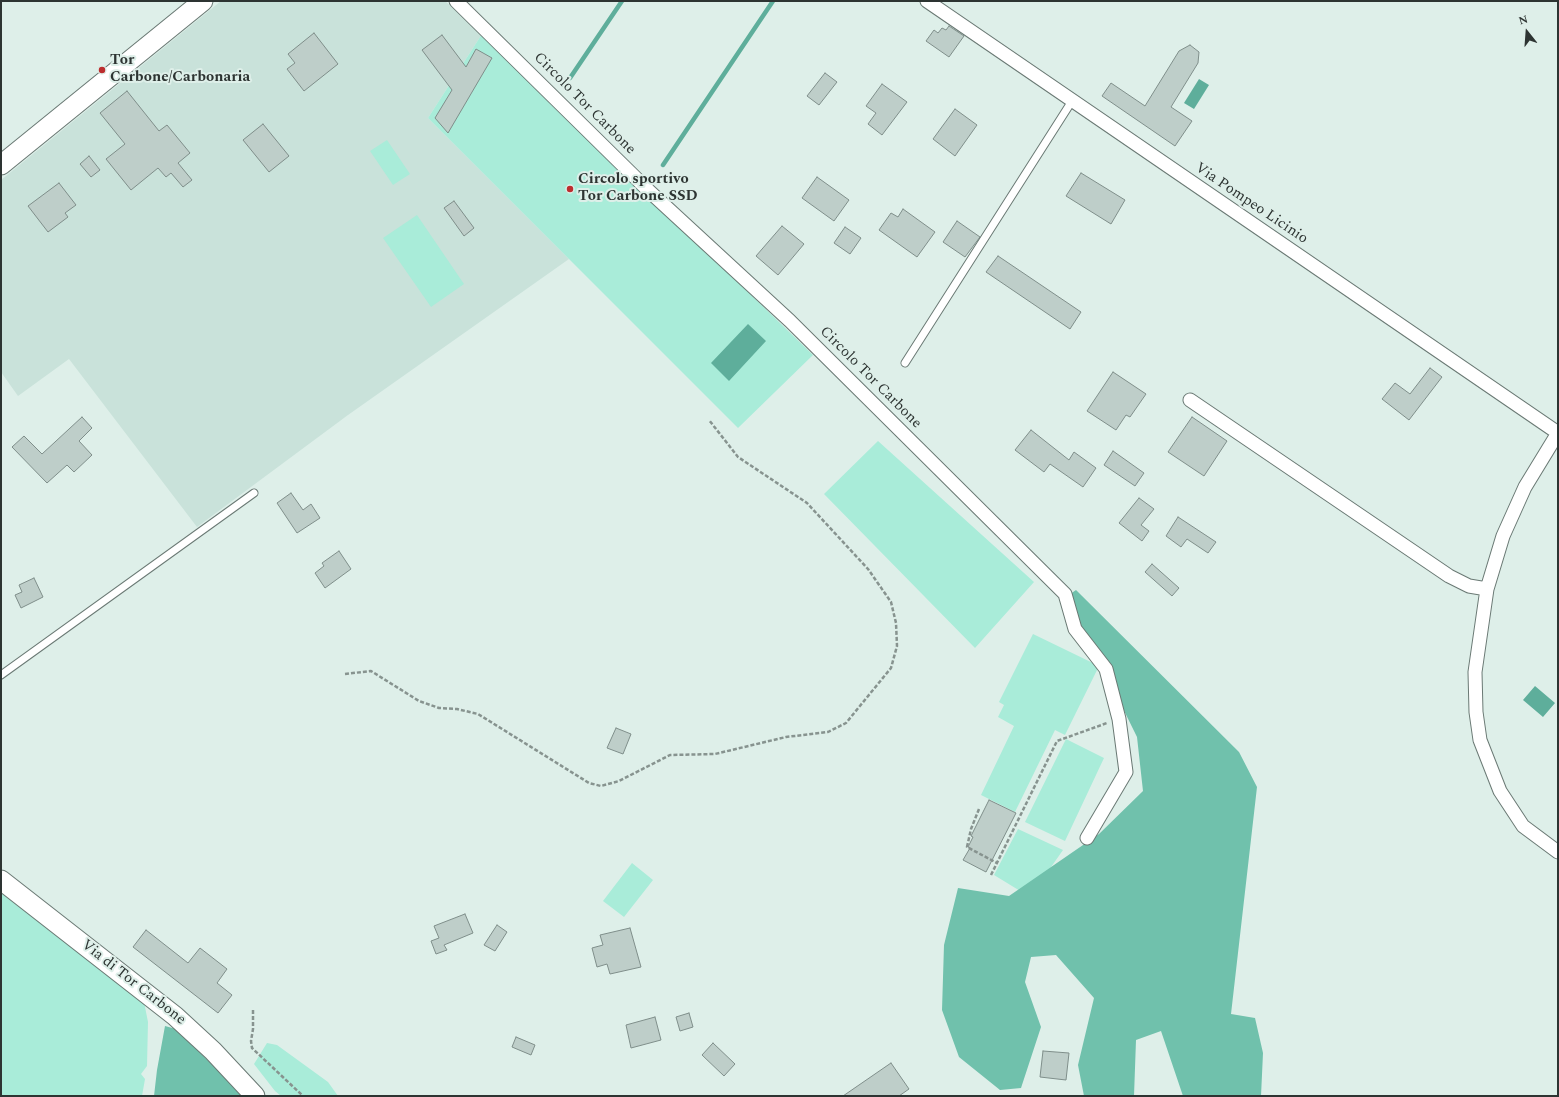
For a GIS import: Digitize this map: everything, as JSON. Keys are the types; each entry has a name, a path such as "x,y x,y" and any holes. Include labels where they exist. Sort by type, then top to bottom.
{"main road":[{"path":"1,165 203,1"},
{"name":"Via di Tor Carbone","path":"1,880 175,1016 213,1051 255,1096"}],"street":[{"name":"Circolo Tor Carbone","path":"456,1 649,191 790,321 1064,594 1075,629 1106,669 1119,719 1126,772 1087,838"},
{"name":"Via Pompeo Licinio","path":"927,1 1558,433 1524,487 1503,536 1487,589 1475,672 1476,712 1480,740 1500,791 1523,826 1558,852"},
{"path":"1190,400 1449,576 1469,586 1487,589"}],"lane":[{"path":"905,363 1072,101"},
{"path":"1,675 254,493"}],"path":[{"path":"345,674 371,671 419,701 439,708 456,709 478,714 589,783 601,786 619,781 670,755 715,754 786,737 828,732 846,722 891,668 897,646 896,623 891,602 868,569 807,503 738,457 709,420"},
{"path":"991,875 1057,741 1119,719"},
{"path":"979,809 971,829 967,847 997,862"},
{"path":"253,1010 252,1048 303,1096"}],"shaded area":[{"path":"221,1 445,1 482,34 428,118 569,259 348,415 197,527 69,359 18,396 1,372 1,180"},
{"name":"Circolo sportivo Tor Carbone SSD","path":"482,34 813,355 738,428 428,118"},
{"path":"1199,79 1209,85 1194,109 1184,103"},
{"path":"387,140 410,174 393,185 370,151"},
{"path":"417,215 464,284 431,307 383,238"},
{"path":"748,324 766,341 729,381 711,363"},
{"path":"878,441 1034,582 975,648 824,494"},
{"path":"1076,590 1239,752 1257,787 1231,1014 1255,1018 1263,1053 1261,1096 1183,1096 1161,1031 1136,1040 1134,1096 1084,1096 1078,1065 1094,998 1056,955 1031,957 1025,982 1041,1027 1021,1088 1000,1090 959,1057 942,1010 944,945 958,888 1009,896 1099,834 1143,791 1137,737 1104,670 1063,599"},
{"path":"1033,634 1099,666 1065,735 1055,730 1015,812 981,795 1014,726 998,717 1004,705 999,702"},
{"path":"1535,686 1555,703 1543,717 1523,700"},
{"path":"1066,739 1104,758 1065,841 1025,822"},
{"path":"1018,829 1063,850 1030,897 994,875"},
{"path":"632,863 653,880 624,917 603,901"},
{"path":"1,893 144,1002 148,1022 147,1066 141,1074 145,1079 142,1096 1,1096"},
{"path":"165,1026 176,1029 244,1096 154,1096"},
{"path":"267,1043 277,1045 328,1082 338,1096 281,1096 275,1091 254,1064"}],"building":[{"path":"949,26 964,36 949,57 926,41 934,30 938,33 942,28 946,30"},
{"path":"314,33 338,64 304,91 287,69 295,63 288,54"},
{"path":"442,35 466,67 476,49 492,58 448,133 435,118 452,90 422,50"},
{"path":"1190,45 1199,52 1198,63 1171,107 1192,121 1175,146 1102,96 1111,83 1145,106 1179,51"},
{"path":"825,73 837,82 819,105 807,96"},
{"path":"882,84 907,102 882,135 868,124 876,113 866,106"},
{"path":"127,91 159,131 167,125 190,153 178,163 192,180 183,187 171,173 166,177 158,168 131,190 106,159 125,144 100,113"},
{"path":"955,109 977,125 955,156 933,139"},
{"path":"263,124 289,156 269,172 243,140"},
{"path":"89,156 100,170 91,177 80,164"},
{"path":"1081,173 1125,200 1111,224 1066,196"},
{"path":"817,177 849,200 834,221 802,198"},
{"path":"59,183 76,205 65,213 68,217 48,232 28,206"},
{"path":"454,201 474,228 464,236 444,208"},
{"path":"903,209 935,232 917,257 879,230 891,213 898,217"},
{"path":"957,221 980,237 965,257 943,242"},
{"path":"782,226 804,244 778,275 756,256"},
{"path":"845,227 861,238 850,254 834,243"},
{"path":"998,256 1081,312 1070,329 986,272"},
{"path":"1430,368 1442,377 1409,420 1382,399 1395,383 1410,394"},
{"path":"1113,372 1146,394 1130,417 1126,415 1116,430 1087,411"},
{"path":"82,417 92,428 79,441 92,455 74,472 67,465 47,483 12,447 24,436 42,454"},
{"path":"1192,417 1227,441 1204,476 1168,452"},
{"path":"1031,430 1069,460 1074,452 1096,468 1083,487 1050,464 1044,472 1015,450"},
{"path":"1113,451 1144,473 1135,486 1104,465"},
{"path":"291,493 303,510 311,504 320,518 297,533 277,503"},
{"path":"1139,498 1154,509 1141,525 1149,531 1142,541 1119,523"},
{"path":"1178,517 1216,542 1208,553 1187,539 1181,547 1166,536"},
{"path":"339,551 351,569 325,588 315,573 324,566 322,563"},
{"path":"1152,564 1179,588 1172,596 1145,572"},
{"path":"34,578 43,597 21,608 15,595 22,592 19,585"},
{"path":"616,728 631,734 623,754 607,748"},
{"path":"989,800 1016,813 986,872 963,860 970,848 968,847 973,837 971,836"},
{"path":"465,914 473,933 444,945 447,950 436,954 431,941 439,938 434,926"},
{"path":"497,925 507,932 495,951 484,945"},
{"path":"630,928 641,967 610,974 607,964 597,967 592,948 603,945 600,935"},
{"path":"146,930 188,963 200,948 227,969 217,983 232,995 218,1013 133,947"},
{"path":"689,1013 693,1027 680,1031 676,1017"},
{"path":"655,1017 661,1040 631,1048 626,1025"},
{"path":"516,1037 535,1045 531,1055 512,1047"},
{"path":"713,1043 735,1064 724,1076 702,1055"},
{"path":"1043,1051 1069,1053 1066,1080 1040,1077"},
{"path":"891,1063 909,1089 899,1096 843,1096"}],"waterway":[{"path":"570,78 622,1"},
{"path":"663,165 773,1"}],"place":[{"name":"Tor Carbone/Carbonaria","path":"102,70"},
{"name":"Circolo sportivo Tor Carbone SSD","path":"570,189"}]}
